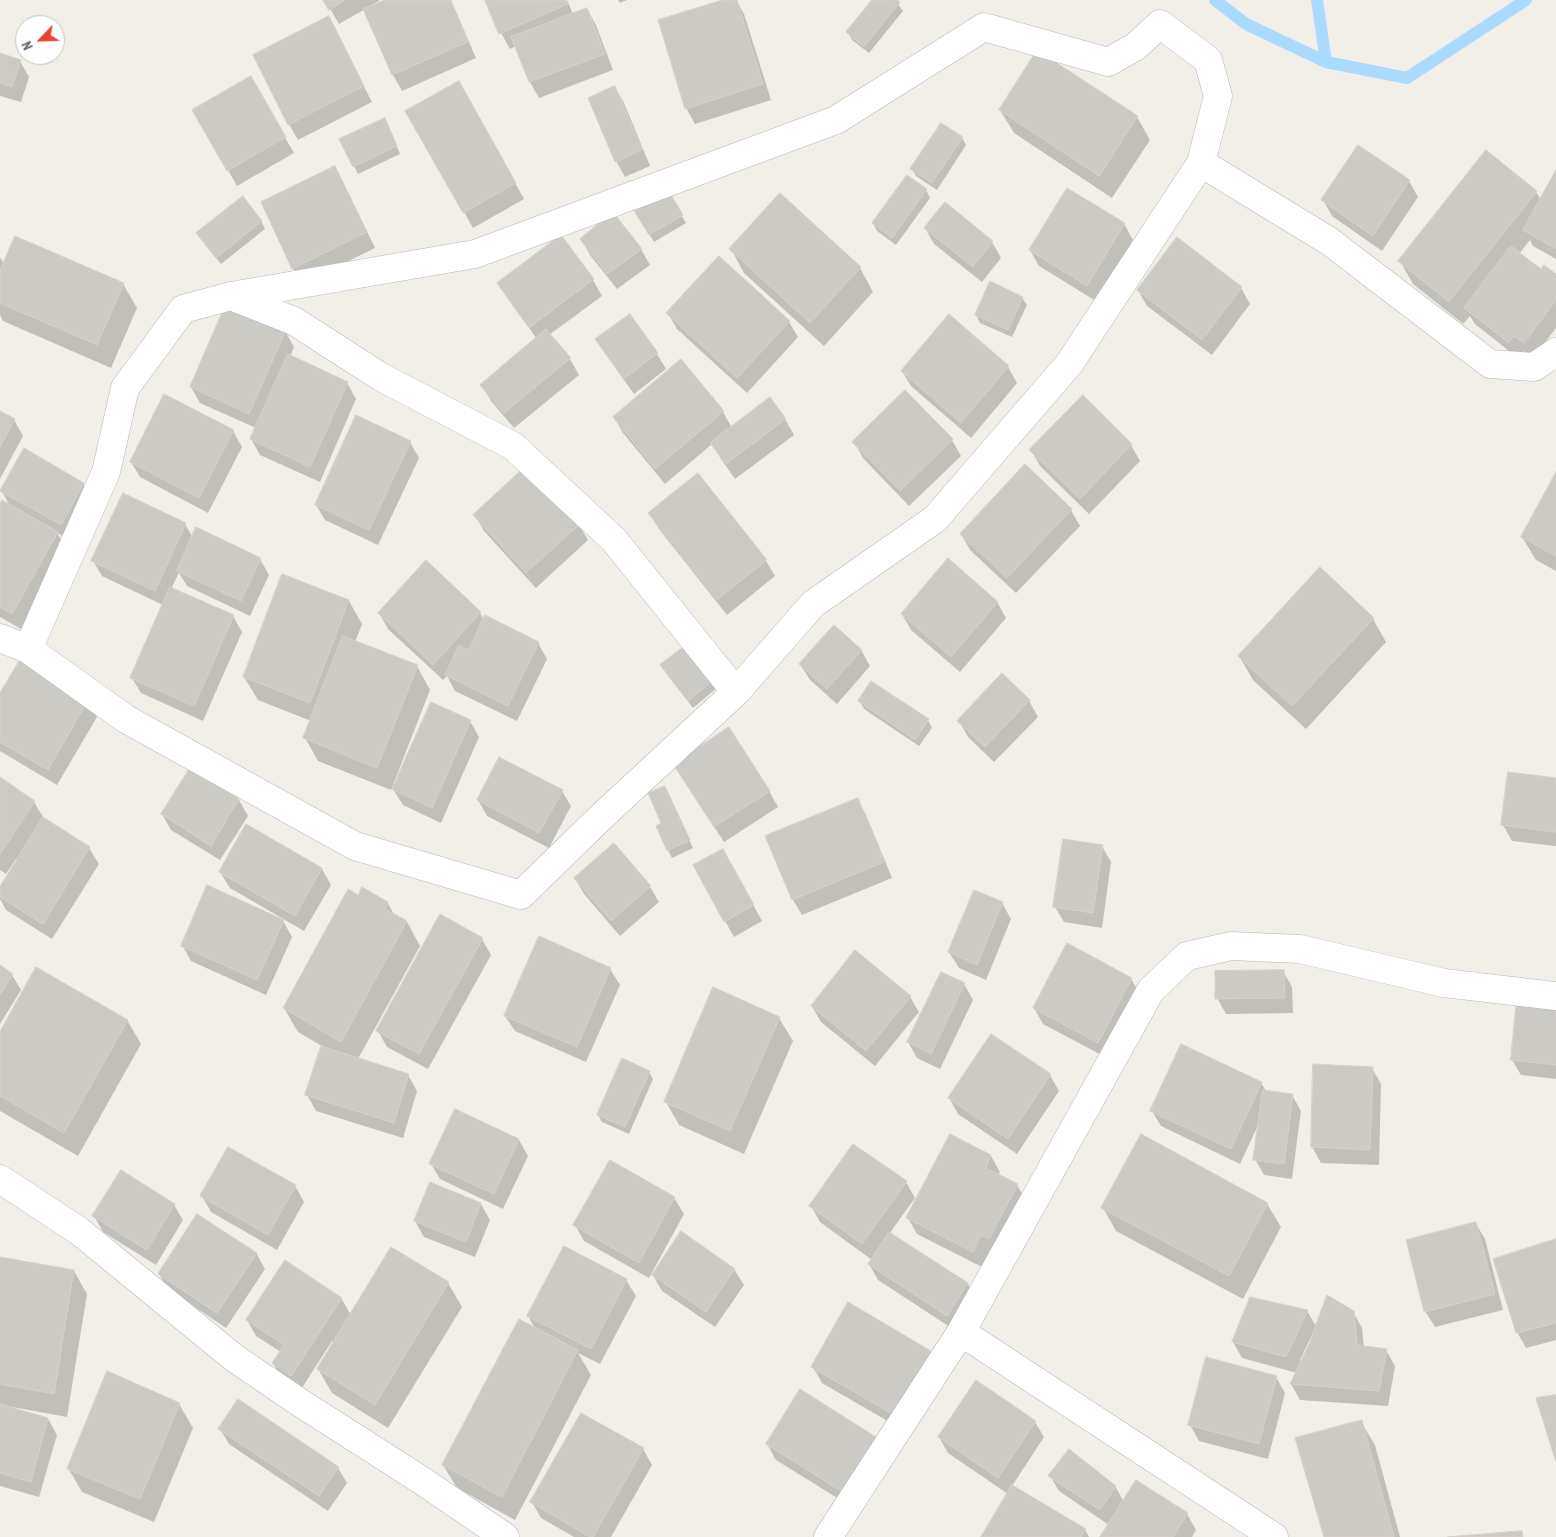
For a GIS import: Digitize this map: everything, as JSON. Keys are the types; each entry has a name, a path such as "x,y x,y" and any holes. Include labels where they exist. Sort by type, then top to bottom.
{"street":[{"path":"0,638 28,649 126,719 355,846 521,895 600,818 736,692 813,604 935,519 1069,364 1201,163 1218,96 1208,60 1160,24 1135,47 1108,62 984,28 836,120 475,254 231,296 183,309 125,388 106,472 28,649"},
{"path":"1201,163 1329,241 1490,364 1534,367 1556,352"},
{"path":"231,296 294,320 380,378 513,446 614,540 736,692"},
{"path":"828,1537 961,1332 1151,990 1187,956 1231,946 1300,949 1444,983 1556,996"},
{"path":"0,1180 79,1231 233,1356 298,1402 421,1480 505,1537"},
{"path":"961,1332 1274,1537"}],"building":[{"path":"323,0 345,0 329,10"},
{"path":"385,0 450,0 468,42 392,75 363,9"},
{"path":"485,0 566,0 568,4 499,34"},
{"path":"723,0 737,0 763,84 685,109 658,20"},
{"path":"872,0 897,0 900,2 864,47 846,32"},
{"path":"587,8 605,54 529,82 511,37"},
{"path":"329,16 364,86 288,125 253,55"},
{"path":"1037,50 1138,116 1099,176 999,110"},
{"path":"0,53 15,58 15,65 19,65 12,87 0,83"},
{"path":"251,76 286,137 227,171 192,110"},
{"path":"459,81 516,183 463,213 405,111"},
{"path":"615,86 642,150 615,162 588,98"},
{"path":"385,118 397,146 353,167 339,139"},
{"path":"941,123 963,137 932,183 910,169"},
{"path":"1358,145 1410,180 1373,236 1321,200"},
{"path":"1486,150 1537,191 1449,302 1398,261"},
{"path":"335,166 367,232 292,269 261,202"},
{"path":"1556,170 1556,249 1523,230"},
{"path":"907,175 927,189 892,238 872,223"},
{"path":"667,188 683,215 649,235 633,209"},
{"path":"1067,188 1125,223 1087,286 1029,250"},
{"path":"780,193 861,267 810,323 729,249"},
{"path":"243,196 262,221 216,258 196,233"},
{"path":"945,202 993,241 973,267 924,228"},
{"path":"613,212 642,249 607,274 580,239"},
{"path":"561,235 594,279 529,328 497,283"},
{"path":"15,236 124,283 97,345 0,303 0,271"},
{"path":"1177,237 1242,287 1202,340 1137,290"},
{"path":"1511,246 1541,269 1544,265 1556,274 1556,300 1524,343 1514,336 1509,343 1464,308"},
{"path":"719,256 790,321 737,378 666,313"},
{"path":"990,281 1023,297 1008,330 975,315"},
{"path":"226,304 286,330 249,414 190,387"},
{"path":"630,314 658,353 624,379 595,339"},
{"path":"949,314 1009,366 961,423 901,371"},
{"path":"546,329 571,358 504,413 480,385"},
{"path":"288,354 348,382 310,467 250,439"},
{"path":"681,359 724,411 655,469 613,417"},
{"path":"905,390 953,439 900,491 852,442"},
{"path":"164,394 234,430 199,498 130,462"},
{"path":"1083,395 1132,444 1080,499 1029,450"},
{"path":"770,397 786,419 726,464 710,443"},
{"path":"0,411 15,419 0,447"},
{"path":"356,415 411,441 369,530 315,505"},
{"path":"24,448 84,483 61,525 0,491"},
{"path":"1025,464 1072,509 1007,578 960,534"},
{"path":"527,465 580,524 526,573 473,515"},
{"path":"1556,472 1556,556 1521,537"},
{"path":"698,473 767,560 717,600 648,513"},
{"path":"123,493 186,523 155,591 91,561"},
{"path":"2,500 58,532 12,614 0,607 0,503"},
{"path":"196,527 261,558 241,601 177,571"},
{"path":"948,558 998,602 951,657 901,614"},
{"path":"426,560 481,612 433,665 378,613"},
{"path":"1320,567 1374,618 1292,706 1238,656"},
{"path":"282,574 349,600 310,703 243,677"},
{"path":"170,587 234,615 194,706 130,678"},
{"path":"485,615 539,642 508,706 445,675 459,645 468,650"},
{"path":"834,625 862,650 827,689 799,664"},
{"path":"343,636 418,665 377,768 303,738"},
{"path":"686,645 714,680 688,701 660,665"},
{"path":"20,660 88,700 48,770 0,742 0,693"},
{"path":"1002,673 1030,700 985,747 957,721"},
{"path":"871,681 929,719 915,740 858,701"},
{"path":"431,702 471,720 432,808 392,789"},
{"path":"729,727 770,791 714,827 673,764"},
{"path":"499,757 563,790 539,833 477,800"},
{"path":"190,768 239,799 211,846 161,814"},
{"path":"1508,772 1556,778 1556,832 1501,825"},
{"path":"0,777 35,801 0,854"},
{"path":"665,786 690,840 667,851 656,826 661,823 648,793"},
{"path":"858,798 884,862 792,900 765,836"},
{"path":"43,817 90,847 43,924 0,897 0,887"},
{"path":"246,824 322,868 295,916 219,872"},
{"path":"1063,839 1103,845 1093,913 1053,907"},
{"path":"614,843 651,886 611,921 574,878"},
{"path":"723,849 754,905 724,922 693,865"},
{"path":"207,885 284,920 257,980 181,946"},
{"path":"362,887 388,902 385,909 407,921 341,1042 283,1008 348,889 358,895"},
{"path":"974,890 1003,902 977,965 948,952"},
{"path":"440,914 483,938 419,1054 376,1031"},
{"path":"539,936 611,968 577,1047 504,1016"},
{"path":"1067,943 1132,978 1098,1043 1033,1008"},
{"path":"855,950 911,996 866,1051 811,1006"},
{"path":"0,965 13,974 0,995"},
{"path":"36,967 128,1020 64,1133 0,1096 0,1032"},
{"path":"1284,970 1285,998 1215,999 1215,971"},
{"path":"941,972 965,983 931,1054 907,1042"},
{"path":"713,987 780,1017 730,1131 664,1102"},
{"path":"1517,997 1556,1001 1556,1065 1511,1060"},
{"path":"991,1034 1051,1074 1008,1139 948,1098"},
{"path":"1181,1044 1262,1082 1231,1149 1150,1111"},
{"path":"321,1046 409,1074 394,1123 305,1095"},
{"path":"622,1058 650,1071 625,1127 597,1115"},
{"path":"1313,1064 1373,1067 1370,1150 1311,1147"},
{"path":"1263,1090 1293,1094 1284,1164 1253,1160"},
{"path":"455,1109 519,1139 494,1194 429,1164"},
{"path":"950,1134 991,1155 986,1168 1018,1184 989,1239 981,1235 973,1252 906,1218"},
{"path":"1141,1134 1268,1203 1229,1276 1101,1208"},
{"path":"853,1144 907,1181 862,1244 809,1206"},
{"path":"228,1147 296,1185 268,1235 200,1196"},
{"path":"610,1160 675,1197 639,1263 573,1225"},
{"path":"121,1170 175,1204 147,1250 92,1216"},
{"path":"430,1182 481,1203 466,1242 414,1221"},
{"path":"197,1214 257,1253 217,1313 158,1274"},
{"path":"1476,1222 1495,1294 1424,1312 1406,1240"},
{"path":"681,1231 735,1269 706,1312 652,1275"},
{"path":"889,1232 968,1283 947,1316 868,1264"},
{"path":"1556,1239 1556,1323 1516,1333 1493,1259"},
{"path":"564,1246 627,1279 591,1349 527,1316"},
{"path":"391,1247 449,1282 375,1405 317,1369"},
{"path":"0,1257 74,1270 54,1394 0,1384"},
{"path":"285,1260 342,1298 291,1376 272,1363 284,1345 246,1320"},
{"path":"1327,1295 1354,1311 1357,1345 1387,1349 1379,1391 1290,1384 1309,1344"},
{"path":"1250,1297 1308,1310 1286,1357 1232,1342"},
{"path":"848,1302 931,1351 894,1415 811,1367"},
{"path":"519,1319 578,1350 502,1497 442,1465"},
{"path":"1206,1357 1277,1376 1259,1444 1188,1425"},
{"path":"107,1371 180,1403 140,1499 67,1469"},
{"path":"976,1380 1036,1421 998,1478 938,1437"},
{"path":"800,1389 879,1439 846,1494 766,1444"},
{"path":"1556,1395 1556,1462 1536,1398"},
{"path":"238,1399 339,1467 319,1496 218,1429"},
{"path":"0,1404 48,1418 31,1482 0,1473"},
{"path":"581,1413 644,1448 593,1537 530,1502"},
{"path":"1362,1420 1394,1537 1324,1537 1295,1438"},
{"path":"1069,1449 1116,1486 1100,1510 1048,1476"},
{"path":"1136,1480 1188,1513 1173,1537 1100,1537"},
{"path":"1012,1485 1086,1529 1081,1537 981,1537"},
{"path":"1522,1531 1523,1537 1448,1537"}],"waterway":[{"path":"1215,0 1246,24 1326,62 1407,78 1526,0"},
{"path":"1317,0 1326,62"}]}
